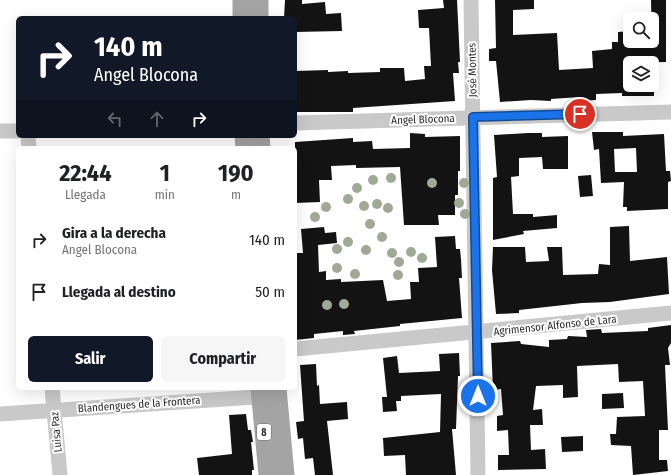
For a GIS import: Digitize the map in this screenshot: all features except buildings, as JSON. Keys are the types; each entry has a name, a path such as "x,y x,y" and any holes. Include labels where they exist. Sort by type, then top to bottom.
{"main road":[{"path":"242,0 242,16"},
{"path":"259,0 259,16"},
{"name":"8","path":"268,475 269,392"},
{"name":"8","path":"269,392 285,475"}],"street":[{"name":"José Montes","path":"471,0 478,475"},
{"name":"Angel Blocona","path":"297,123 671,112"},
{"path":"0,132 16,131"},
{"name":"Agrimensor Alfonso de Lara","path":"297,349 477,333 671,313"},
{"name":"Luisa Paz","path":"52,390 60,475"},
{"name":"Blandengues de la Frontera","path":"0,414 269,392"}],"route":[{"path":"478,396 473,117 580,114"}]}
